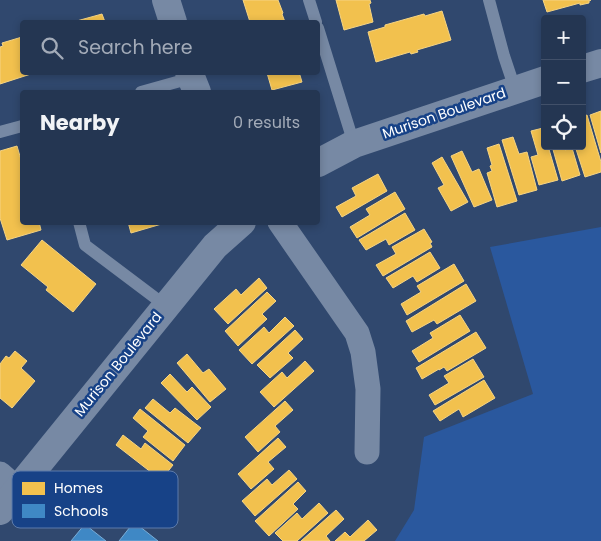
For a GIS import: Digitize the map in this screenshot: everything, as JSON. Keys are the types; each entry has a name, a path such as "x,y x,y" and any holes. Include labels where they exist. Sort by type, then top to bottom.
{"street":[{"path":"166,0 171,20"},
{"path":"586,68 601,63"},
{"name":"Murison Boulevard","path":"320,162 354,144 541,81"},
{"name":"Murison Boulevard","path":"18,471 166,306 216,246 239,225"},
{"path":"282,225 357,332 363,352 368,389 367,452"},
{"name":"Murison Boulevard","path":"0,511 9,481"}],"lane":[{"path":"309,0 315,20"},
{"path":"489,0 515,89"},
{"path":"320,34 354,144"},
{"path":"150,90 192,81"},
{"path":"0,132 20,127"},
{"path":"80,225 85,245 166,306"}],"shaded area":[{"path":"601,227 601,541 395,541 414,510 424,437 533,394 490,247"}],"building: Homes":[{"path":"243,0 278,0 284,20 249,20"},
{"path":"336,0 370,0 371,3 369,4 373,22 344,30"},
{"path":"543,0 591,0 589,3 580,5 580,3 547,12"},
{"path":"442,11 451,40 417,50 418,52 411,54 410,52 376,62 368,32 385,27 385,25"},
{"path":"102,14 104,20 80,20"},
{"path":"20,38 20,75 28,75 0,84 0,47 3,46 2,43"},
{"path":"268,75 300,75 302,82 272,90"},
{"path":"601,111 601,153 590,115"},
{"path":"586,115 601,162 601,172 585,177 576,150 586,150"},
{"path":"541,128 541,150 549,150 558,180 539,185 531,157 538,155 531,131"},
{"path":"513,137 519,154 527,152 537,190 519,195 502,140"},
{"path":"499,144 517,201 497,207 487,173 492,171 490,166 492,165 487,148"},
{"path":"17,146 20,156 20,225 40,225 41,230 7,240 0,218 0,151"},
{"path":"553,150 573,150 580,175 562,181"},
{"path":"462,151 472,172 479,169 492,200 474,207 451,156"},
{"path":"442,157 468,202 451,211 438,188 444,185 432,163"},
{"path":"378,174 387,191 342,217 336,207 356,196 352,188"},
{"path":"395,192 405,209 357,238 350,227 370,215 366,209"},
{"path":"405,213 415,230 389,245 386,239 366,250 359,240"},
{"path":"129,225 158,225 131,233"},
{"path":"424,229 432,242 430,243 432,247 383,276 376,265 396,254 392,247"},
{"path":"42,240 96,284 73,312 46,290 48,287 21,265"},
{"path":"430,252 440,268 417,282 413,276 393,288 386,278"},
{"path":"454,264 464,281 407,315 401,304 421,292 417,286"},
{"path":"259,278 267,288 228,324 214,309 236,289 241,295"},
{"path":"466,284 476,301 437,324 434,320 412,332 406,321"},
{"path":"267,292 276,301 262,314 267,319 238,346 225,331"},
{"path":"460,315 470,331 419,362 412,351 433,338 430,333"},
{"path":"285,317 294,326 252,364 239,350 264,327 269,333"},
{"path":"295,330 303,339 288,353 293,358 270,378 257,365"},
{"path":"476,332 486,348 447,371 444,367 422,379 416,368"},
{"path":"15,351 27,361 21,368 35,381 12,408 0,398 0,364 6,356 9,358"},
{"path":"187,354 203,373 209,369 226,389 210,402 177,363"},
{"path":"473,359 484,377 435,405 429,395 449,383 444,376"},
{"path":"305,361 314,371 274,407 260,392 282,372 287,378"},
{"path":"170,374 187,392 192,387 211,407 197,420 161,383"},
{"path":"484,380 495,398 463,417 459,409 440,421 433,411"},
{"path":"153,399 170,413 175,408 201,428 188,443 145,408"},
{"path":"285,401 293,410 275,426 280,432 258,452 245,437"},
{"path":"140,409 185,445 173,461 143,437 148,431 133,418"},
{"path":"123,435 141,449 145,443 173,465 168,471 149,471 116,445"},
{"path":"278,438 286,447 268,462 274,469 251,489 238,474"},
{"path":"289,470 297,479 255,516 242,501 267,479 272,485"},
{"path":"298,482 306,491 293,504 298,509 269,536 255,521"},
{"path":"319,503 328,513 297,541 283,541 275,533 297,513 302,519"},
{"path":"336,510 344,519 326,536 330,541 301,541"},
{"path":"368,520 377,530 364,541 335,541 345,532 350,537"}],"building: Schools":[{"path":"82,528 90,528 106,541 71,541"},
{"path":"129,528 142,528 158,541 119,541"}]}
